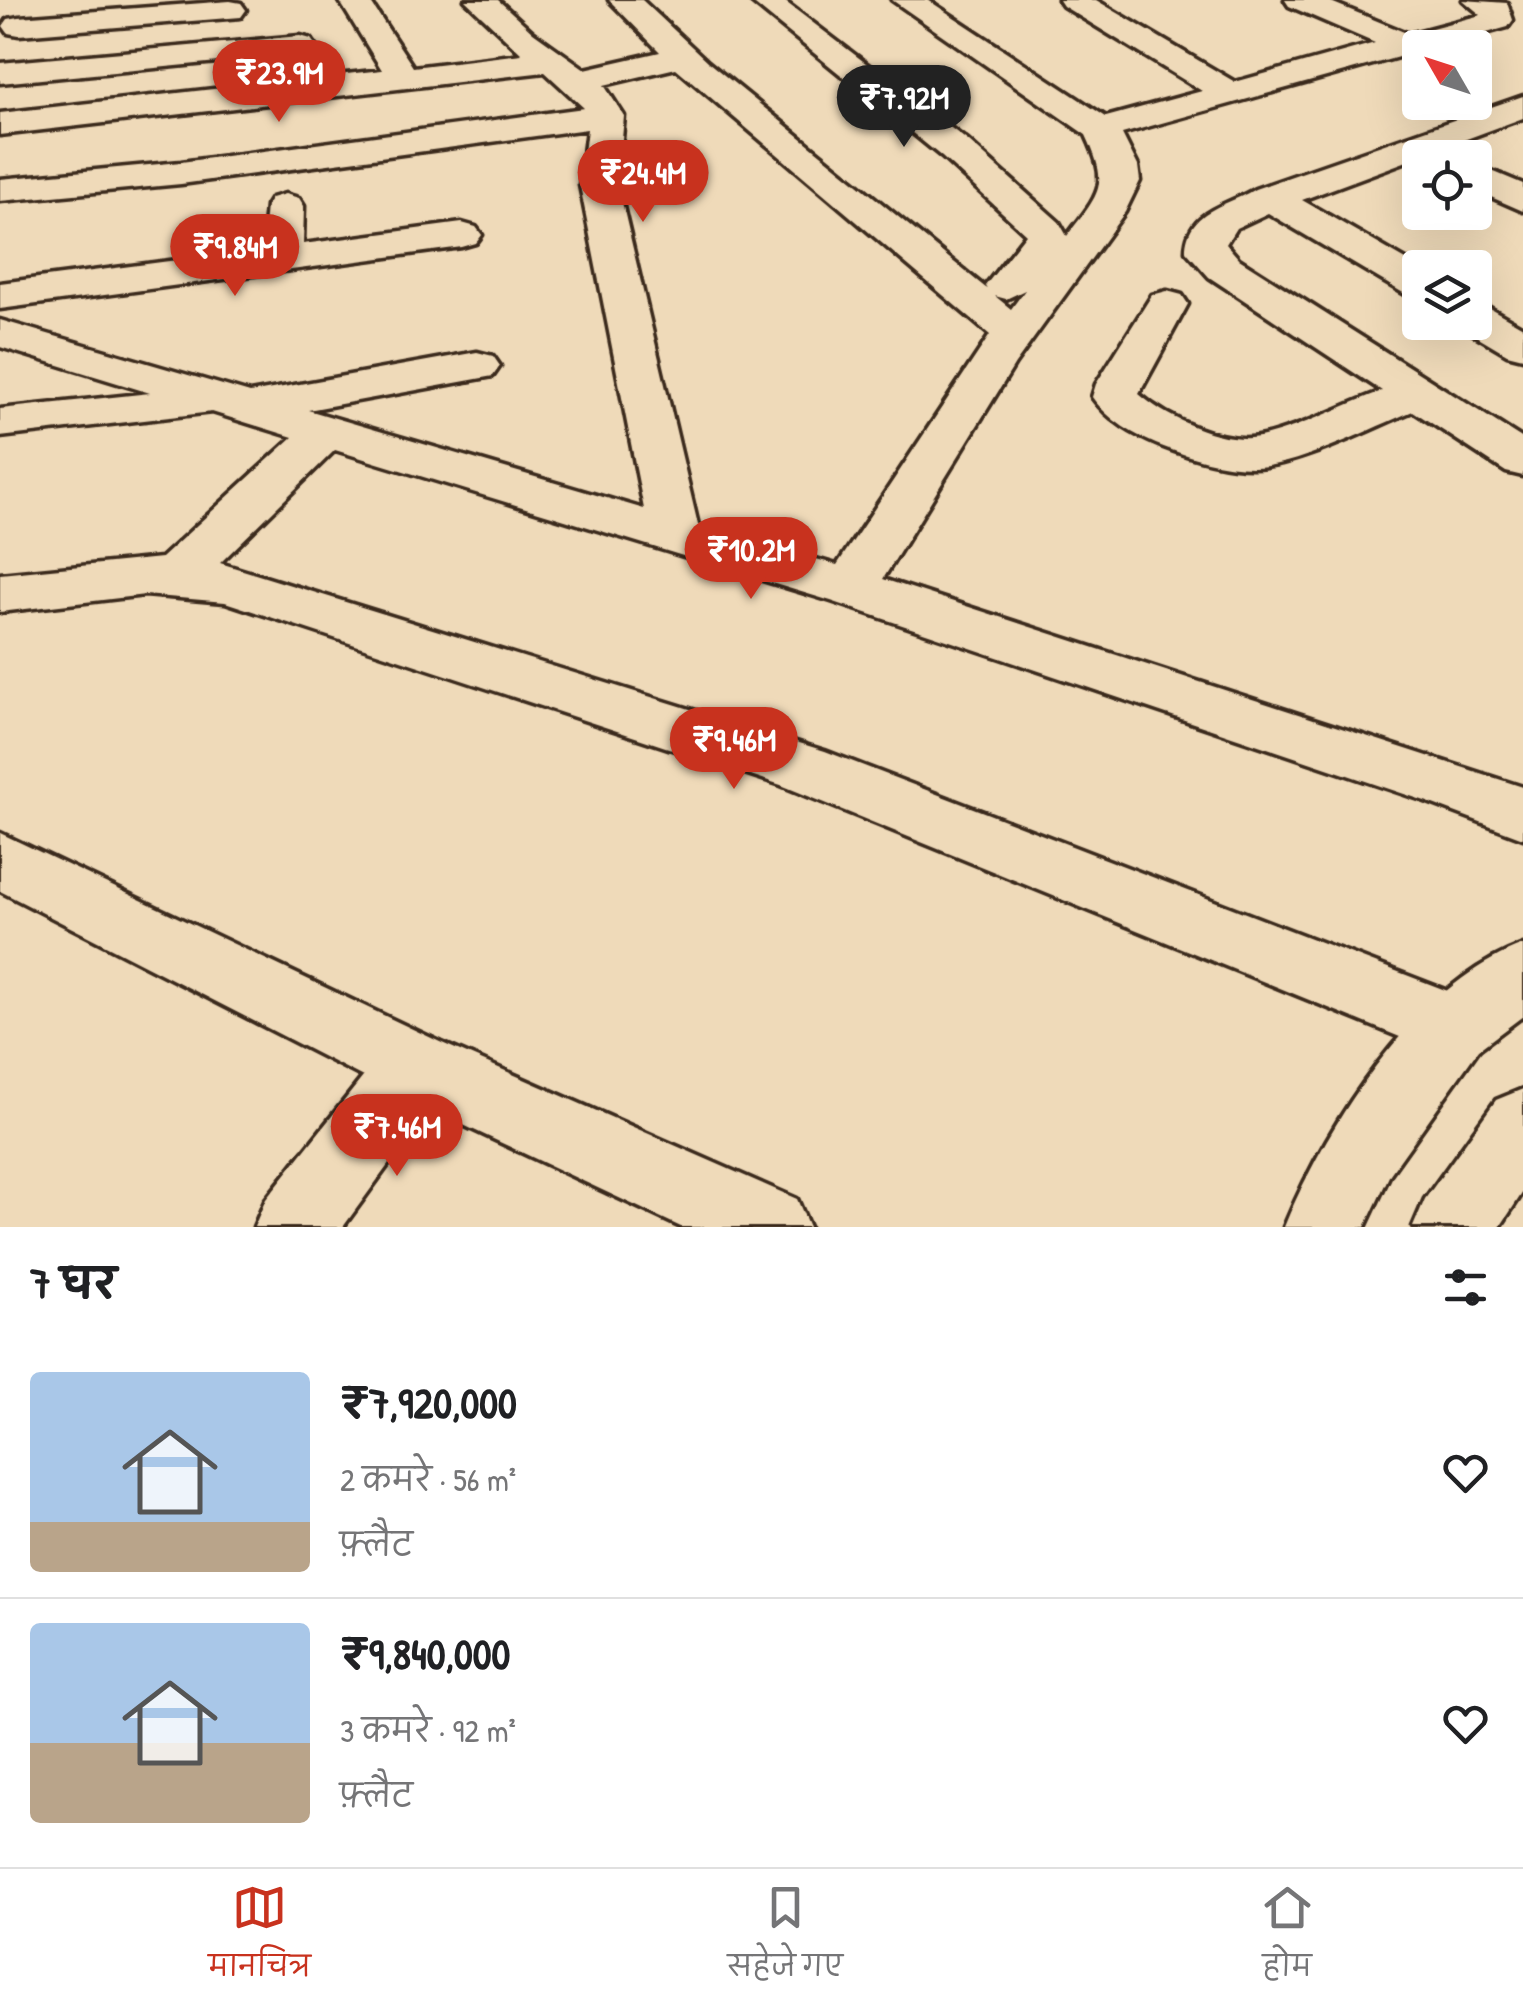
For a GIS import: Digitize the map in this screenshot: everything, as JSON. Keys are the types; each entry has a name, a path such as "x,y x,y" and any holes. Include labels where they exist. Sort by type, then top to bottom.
{"street":[{"path":"13,23 80,0"},
{"path":"354,0 372,34 404,78"},
{"path":"480,0 595,96 606,116 599,185 675,535"},
{"path":"624,0 683,56 999,321"},
{"path":"764,0 956,148 1045,230 1048,240 850,588"},
{"path":"907,0 1101,129 1119,166 1121,180 1116,194 999,321"},
{"path":"1074,0 1230,94"},
{"path":"1300,0 1402,49"},
{"path":"1473,30 1498,20 1496,10 1478,0"},
{"path":"1514,0 1523,4"},
{"path":"13,23 228,5 246,51"},
{"path":"1492,40 1523,30"},
{"path":"0,73 300,46"},
{"path":"0,124 404,78 565,71 683,56"},
{"path":"1101,129 1230,94 1402,56"},
{"path":"1166,144 1402,58"},
{"path":"1455,140 1517,113"},
{"path":"0,190 181,172 606,116"},
{"path":"1402,159 1270,197 1233,212 1213,226 1205,238 1206,251 1224,268 1418,394 1513,444"},
{"path":"1492,184 1523,199"},
{"path":"1270,197 1402,274"},
{"path":"282,257 285,206"},
{"path":"0,296 462,235"},
{"path":"1168,304 1119,384 1116,397 1138,416 1213,447 1250,455 1268,451 1418,394"},
{"path":"1492,327 1523,345"},
{"path":"0,332 850,588 1446,784 1523,813"},
{"path":"0,422 235,403 477,366"},
{"path":"177,574 327,431"},
{"path":"0,593 177,574 231,584 803,768 1454,1026"},
{"path":"0,860 416,1067 769,1227"},
{"path":"1324,1227 1364,1148 1454,1026 1523,976"},
{"path":"294,1227 416,1067"},
{"path":"1453,1227 1523,1126"}]}
